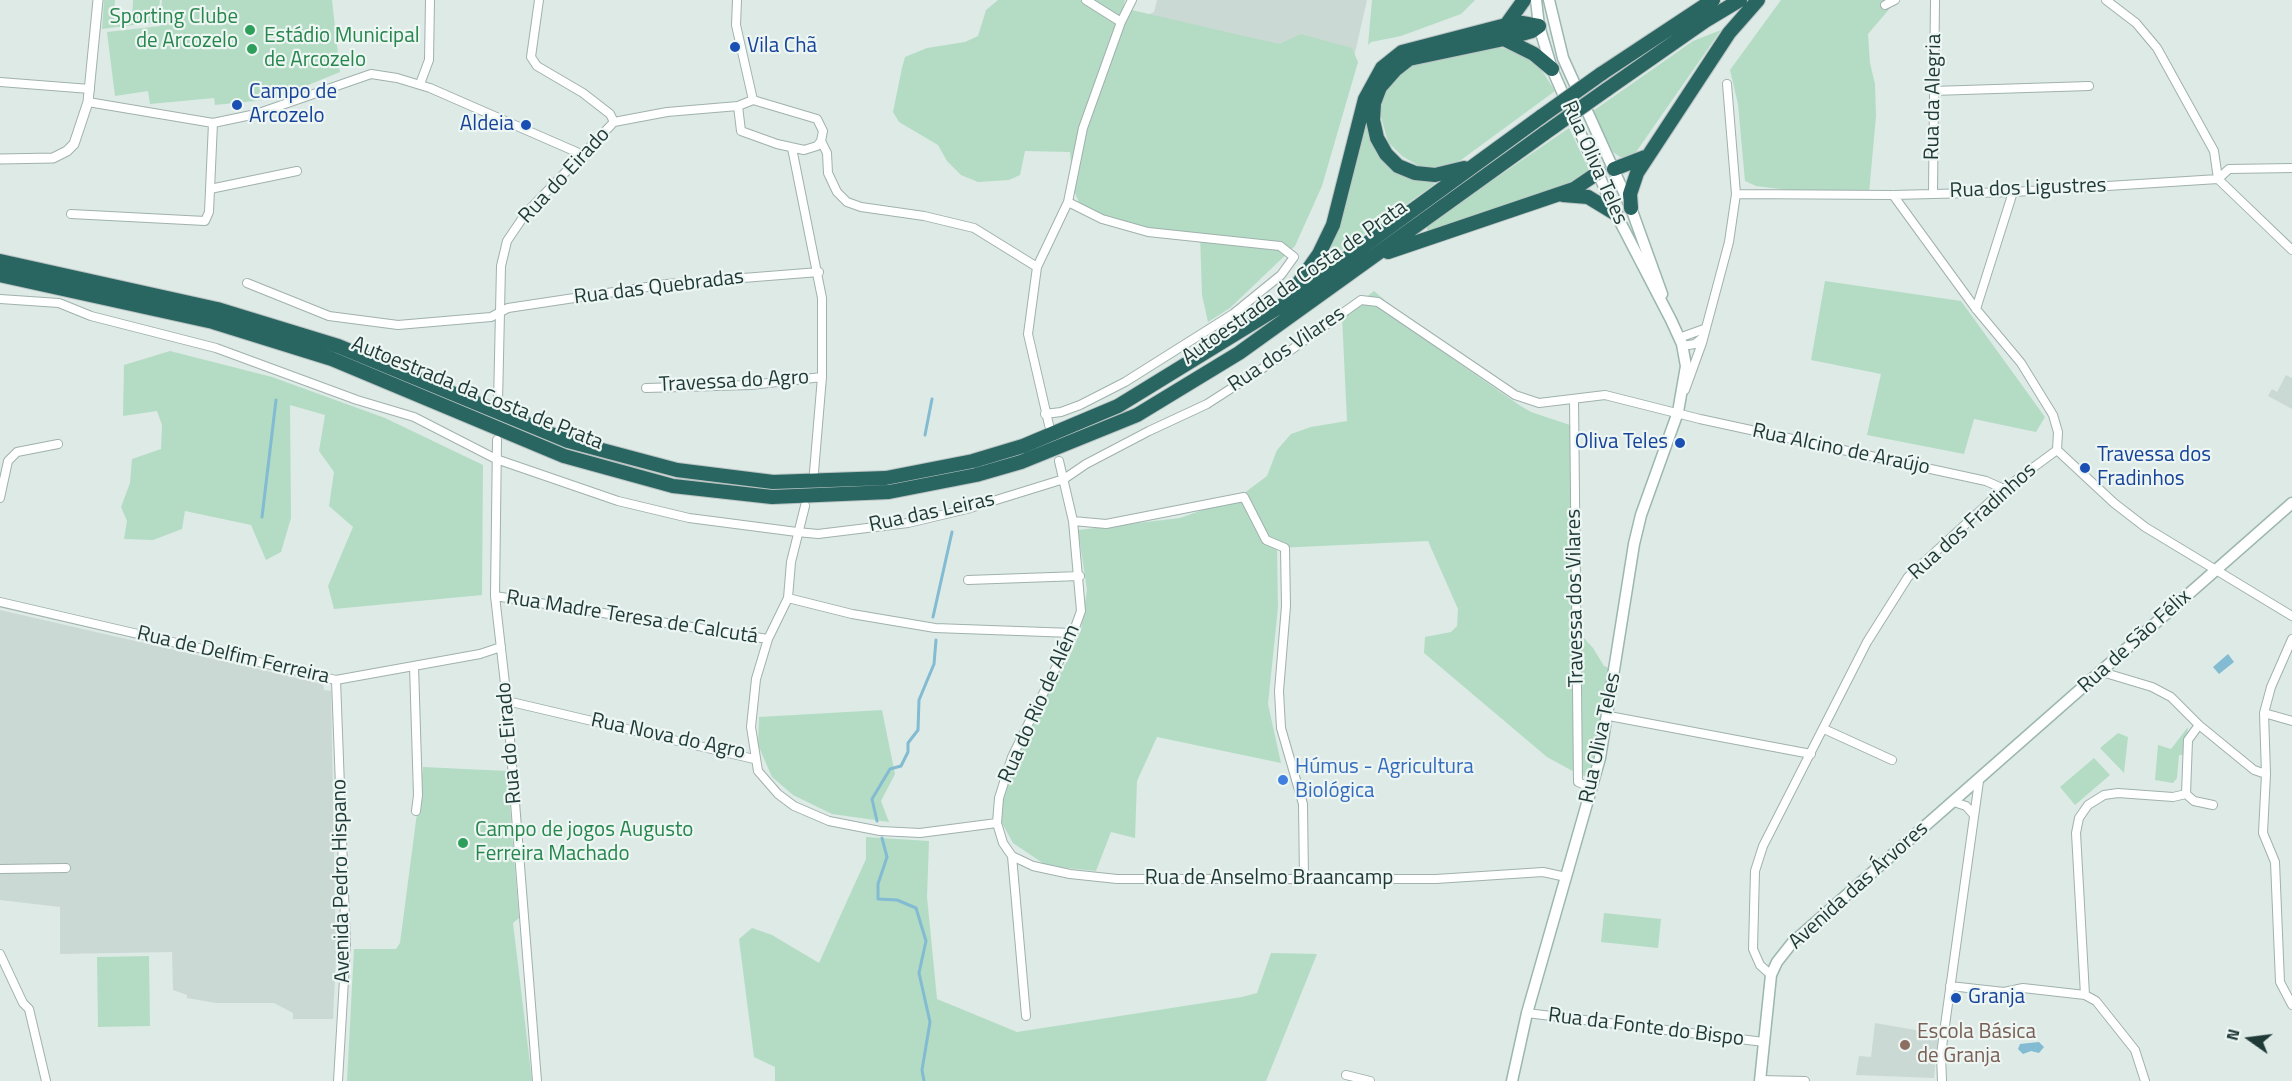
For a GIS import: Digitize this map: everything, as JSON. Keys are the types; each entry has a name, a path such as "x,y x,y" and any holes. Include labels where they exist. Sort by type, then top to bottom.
{"highway":[{"path":"1506,25 1524,0"},
{"name":"Autoestrada da Costa de Prata","path":"0,261 217,309 338,346 568,441 677,470 773,482 886,478 973,461 1023,446 1118,406 1284,304 1445,187 1471,165 1601,74 1713,0"},
{"name":"Autoestrada da Costa de Prata","path":"0,274 213,322 332,359 564,456 673,486 772,498 889,492 976,475 1021,462 1137,415 1239,353 1378,256 1410,228 1705,21 1740,0"},
{"path":"1631,208 1632,185 1648,155 1729,33 1758,0"},
{"path":"1284,304 1319,254 1333,225 1365,99 1382,68 1402,52 1506,25 1522,23 1539,26"},
{"path":"1471,165 1453,172 1435,175 1415,173 1398,166 1386,154 1377,138 1373,120 1374,103 1380,87 1395,70 1409,60 1532,32 1539,26"},
{"path":"1504,39 1534,54 1552,69"},
{"path":"1378,256 1574,189 1605,168 1634,164 1648,155"},
{"path":"1558,194 1588,198 1616,214"}],"main road":[{"name":"Rua Oliva Teles","path":"1536,0 1539,26 1552,69 1589,149 1605,168 1631,208 1671,320"},
{"name":"Rua Oliva Teles","path":"1512,1081 1527,1013 1592,788 1609,716 1634,544 1641,515 1678,412 1683,394 1686,366 1681,342 1671,320 1616,214 1601,142 1556,38 1549,5"},
{"path":"1549,5 1539,26 1556,38"},
{"name":"Rua de São Félix","path":"1979,781 2292,503"},
{"name":"Avenida das Árvores","path":"1760,1081 1771,975 1777,962 1792,943 1979,781"}],"street":[{"path":"0,159 53,158 67,151 79,137 90,89 99,0"},
{"path":"420,84 429,60 430,0"},
{"path":"540,0 531,57 537,66 583,93 610,114 615,122"},
{"path":"737,0 736,26 753,100 816,119 823,131 821,141 817,146 804,150 741,131 738,106"},
{"path":"1086,0 1121,22"},
{"path":"1049,425 1028,334 1037,267 1068,202 1074,184 1083,128 1121,22 1132,0"},
{"path":"1886,4 1895,0"},
{"name":"Rua da Alegria","path":"1933,193 1935,0"},
{"path":"2107,0 2136,23 2157,48 2214,151 2218,179 2292,250"},
{"path":"88,102 213,123 256,114 371,74 420,84 581,154"},
{"path":"0,82 90,89"},
{"name":"Rua Oliva Teles","path":"1683,394 1702,338 1729,242 1736,194 1727,84"},
{"path":"1933,91 2089,86"},
{"name":"Rua do Eirado","path":"498,403 501,266 507,241 526,213 581,154 615,122 667,112 738,106 753,100"},
{"path":"71,214 205,221 209,213 213,123"},
{"path":"821,141 827,153 828,173 837,192 847,202 861,207 924,216 974,228 1037,267"},
{"path":"792,148 819,272 822,298 822,377 814,472"},
{"name":"Rua dos Ligustres","path":"1736,194 1893,195 2013,192 2218,179 2229,168 2292,168"},
{"path":"210,189 297,171"},
{"path":"1976,309 2013,192"},
{"name":"Rua dos Fradinhos","path":"1771,975 1760,965 1753,949 1755,871 1764,846 1867,642 1908,577 2004,489 2057,450 2058,432 2053,415 2021,363 1976,309 1893,195"},
{"path":"1045,414 1061,412 1098,396 1214,327 1281,275 1294,257 1280,246 1148,232 1102,219 1068,202"},
{"name":"Rua das Quebradas","path":"247,284 329,316 398,325 491,317 508,308 667,284 819,272"},
{"name":"Rua das Leiras","path":"0,299 59,303 91,316 216,348 357,400 414,417 496,459 650,510 818,534 908,523 967,509 1064,479"},
{"name":"Rua dos Vilares","path":"1064,479 1096,458 1207,404 1291,350 1361,300 1378,302 1515,394 1539,403 1605,395 1678,412"},
{"path":"1681,342 1704,329"},
{"path":"1681,342 1695,344 1702,338"},
{"name":"Travessa do Agro","path":"646,388 751,385 822,377"},
{"name":"Travessa dos Vilares","path":"1574,399 1578,782 1592,788"},
{"name":"Rua Alcino de Araújo","path":"1678,412 1700,419 1986,481 2004,489"},
{"name":"Rua do Eirado","path":"497,440 495,596 507,700 537,1081"},
{"path":"0,498 8,461 17,452 58,444"},
{"path":"2057,450 2114,503 2145,527 2292,616"},
{"name":"Rua do Rio de Além","path":"997,823 999,798 1012,757 1073,633 1080,611 1080,576 1073,521 1059,460"},
{"path":"1073,521 1106,524 1244,497 1266,540 1285,548 1286,606 1279,690 1281,728 1303,804 1304,879"},
{"name":"Rua Nova do Agro","path":"507,700 754,759 751,727 756,679 768,639 788,598 797,532 805,506"},
{"path":"968,580 1080,576"},
{"name":"Rua Madre Teresa de Calcutá","path":"495,596 768,639"},
{"path":"788,598 852,614 935,628 1073,633"},
{"name":"Rua de Delfim Ferreira","path":"0,602 336,680 501,647"},
{"path":"2292,639 2271,687 2264,713 2266,774 2263,833 2275,862 2280,982 2292,1005"},
{"path":"414,666 418,795 416,811"},
{"path":"2102,672 2152,687 2172,697 2199,725 2254,770 2266,774"},
{"name":"Avenida Pedro Hispano","path":"336,680 346,946 338,1081"},
{"path":"2264,713 2292,721"},
{"path":"1609,716 1811,754"},
{"path":"2186,794 2188,740 2199,725"},
{"path":"1824,729 1892,760"},
{"path":"754,759 758,771 778,794 794,806 829,821 880,831 920,833 997,823 1003,843 1012,856 1026,1016"},
{"path":"1942,1081 1941,1054 1979,781"},
{"path":"2085,995 2076,834 2079,818 2088,805 2103,795 2118,793 2173,797 2186,794"},
{"path":"2186,794 2194,801 2213,805"},
{"path":"1954,802 1966,806 1974,815"},
{"name":"Rua de Anselmo Braancamp","path":"1012,856 1033,866 1070,874 1118,879 1436,879 1543,872 1566,877"},
{"path":"0,868 66,868"},
{"path":"0,954 28,1009 46,1081"},
{"path":"1950,986 2004,992 2023,988 2085,995 2096,1001 2135,1050 2145,1081"},
{"name":"Rua da Fonte do Bispo","path":"1527,1013 1764,1042"},
{"path":"1346,1076 1370,1081"},
{"path":"1760,1081 1805,1081"}],"shaded area":[{"path":"1157,0 1367,0 1347,88 1141,18 1154,12"},
{"path":"2286,375 2292,378 2292,409 2268,396 2272,389 2277,392"},
{"path":"0,610 323,684 324,690 331,691 336,957 333,1019 293,1019 293,1013 274,1003 216,1003 187,998 187,995 173,990 172,952 60,954 60,907 0,900"},
{"name":"Escola Básica de Granja","path":"1875,1023 1938,1034 1934,1078 1856,1075 1859,1056 1871,1057"}],"green space":[{"path":"104,0 115,0 114,19 132,20 133,0 160,0 157,22 102,29"},
{"name":"Estádio Municipal de Arcozelo","path":"162,0 332,0 340,72 274,99 215,105 214,98 150,104 148,91 115,96 107,32 160,26"},
{"path":"998,0 1125,0 1123,8 1279,44 1301,34 1352,48 1358,62 1322,186 1295,246 1230,308 1208,322 1202,295 1200,234 1170,233 1119,223 1081,207 1073,188 1070,152 1025,151 1020,175 1009,180 978,182 961,175 947,161 938,145 899,122 893,112 902,68 905,57 927,48 965,42 978,36 986,10"},
{"path":"1372,0 1475,0 1461,14 1401,36 1371,42 1368,45"},
{"path":"1781,0 1897,0 1868,34 1870,63 1875,84 1876,116 1869,193 1804,192 1756,186 1745,181 1738,104 1730,70"},
{"path":"1721,30 1636,152 1628,157 1620,157 1613,152 1593,111 1693,41"},
{"path":"1497,47 1523,53 1537,63 1555,91 1461,160 1445,168 1419,166 1402,156 1388,142 1380,113 1382,97 1399,72 1414,63"},
{"path":"1368,105 1379,151 1435,184 1312,271"},
{"path":"1569,128 1590,172 1582,180 1428,232 1426,226"},
{"path":"1825,281 1961,301 2045,417 2036,432 1974,419 1964,454 1867,435 1881,374 1811,360"},
{"path":"1374,291 1453,359 1519,405 1531,412 1570,425 1575,442 1578,619 1583,637 1604,666 1612,669 1592,777 1580,775 1547,757 1424,653 1425,637 1451,632 1457,626 1458,609 1428,541 1277,548 1278,607 1268,704 1281,763 1157,737 1137,781 1135,838 1111,832 1096,871 1047,866 1013,843 1002,823 1003,799 1019,743 1069,658 1081,630 1087,590 1078,530 1180,518 1239,497 1267,476 1277,450 1291,434 1311,427 1347,421 1342,316"},
{"path":"170,351 272,377 385,418 483,465 482,595 334,609 328,586 353,527 329,506 334,472 319,451 325,415 290,405 291,518 281,552 266,560 251,525 185,511 182,529 153,540 124,539 127,521 121,507 130,483 132,459 161,449 162,425 157,411 123,416 124,365"},
{"path":"882,710 895,774 881,801 889,822 832,814 793,795 772,777 758,745 759,717"},
{"path":"2188,727 2185,755 2179,755 2177,778 2173,783 2155,780 2158,745 2171,749"},
{"path":"2118,733 2128,737 2124,773 2100,748"},
{"path":"2094,758 2110,775 2075,805 2060,787"},
{"path":"423,767 507,771 519,918 513,923 532,1081 347,1081 354,949 396,949 400,943"},
{"path":"866,837 929,841 927,897 937,999 1017,1032 1242,997 1257,993 1271,953 1317,954 1266,1081 775,1081 775,1067 754,1057 739,939 752,928 772,935 819,963 866,859"},
{"path":"1604,913 1661,919 1658,948 1601,942"},
{"path":"149,956 150,1026 98,1027 97,957"}],"water":[{"path":"2228,654 2234,662 2219,674 2213,667"},
{"path":"2039,1042 2044,1047 2039,1053 2031,1051 2023,1054 2018,1049 2020,1044"}],"waterway":[{"path":"925,435 932,399"},
{"path":"262,517 276,400"},
{"path":"933,617 952,532"},
{"path":"877,821 872,799 890,769 901,766 908,752 908,743 918,730 919,700 934,664 936,640"},
{"path":"882,838 887,857 878,884 878,899 897,900 916,908 926,941 919,973 930,1022 922,1070 924,1081"}],"place":[{"name":"Sporting Clube de Arcozelo","path":"250,30"},
{"name":"Vila Chã","path":"735,47"},
{"name":"Estádio Municipal de Arcozelo","path":"252,49"},
{"name":"Campo de Arcozelo","path":"237,105"},
{"name":"Aldeia","path":"526,125"},
{"name":"Oliva Teles","path":"1680,443"},
{"name":"Travessa dos Fradinhos","path":"2085,468"},
{"name":"Húmus - Agricultura Biológica","path":"1283,780"},
{"name":"Campo de jogos Augusto Ferreira Machado","path":"463,843"},
{"name":"Granja","path":"1956,998"},
{"name":"Escola Básica de Granja","path":"1905,1045"}]}
